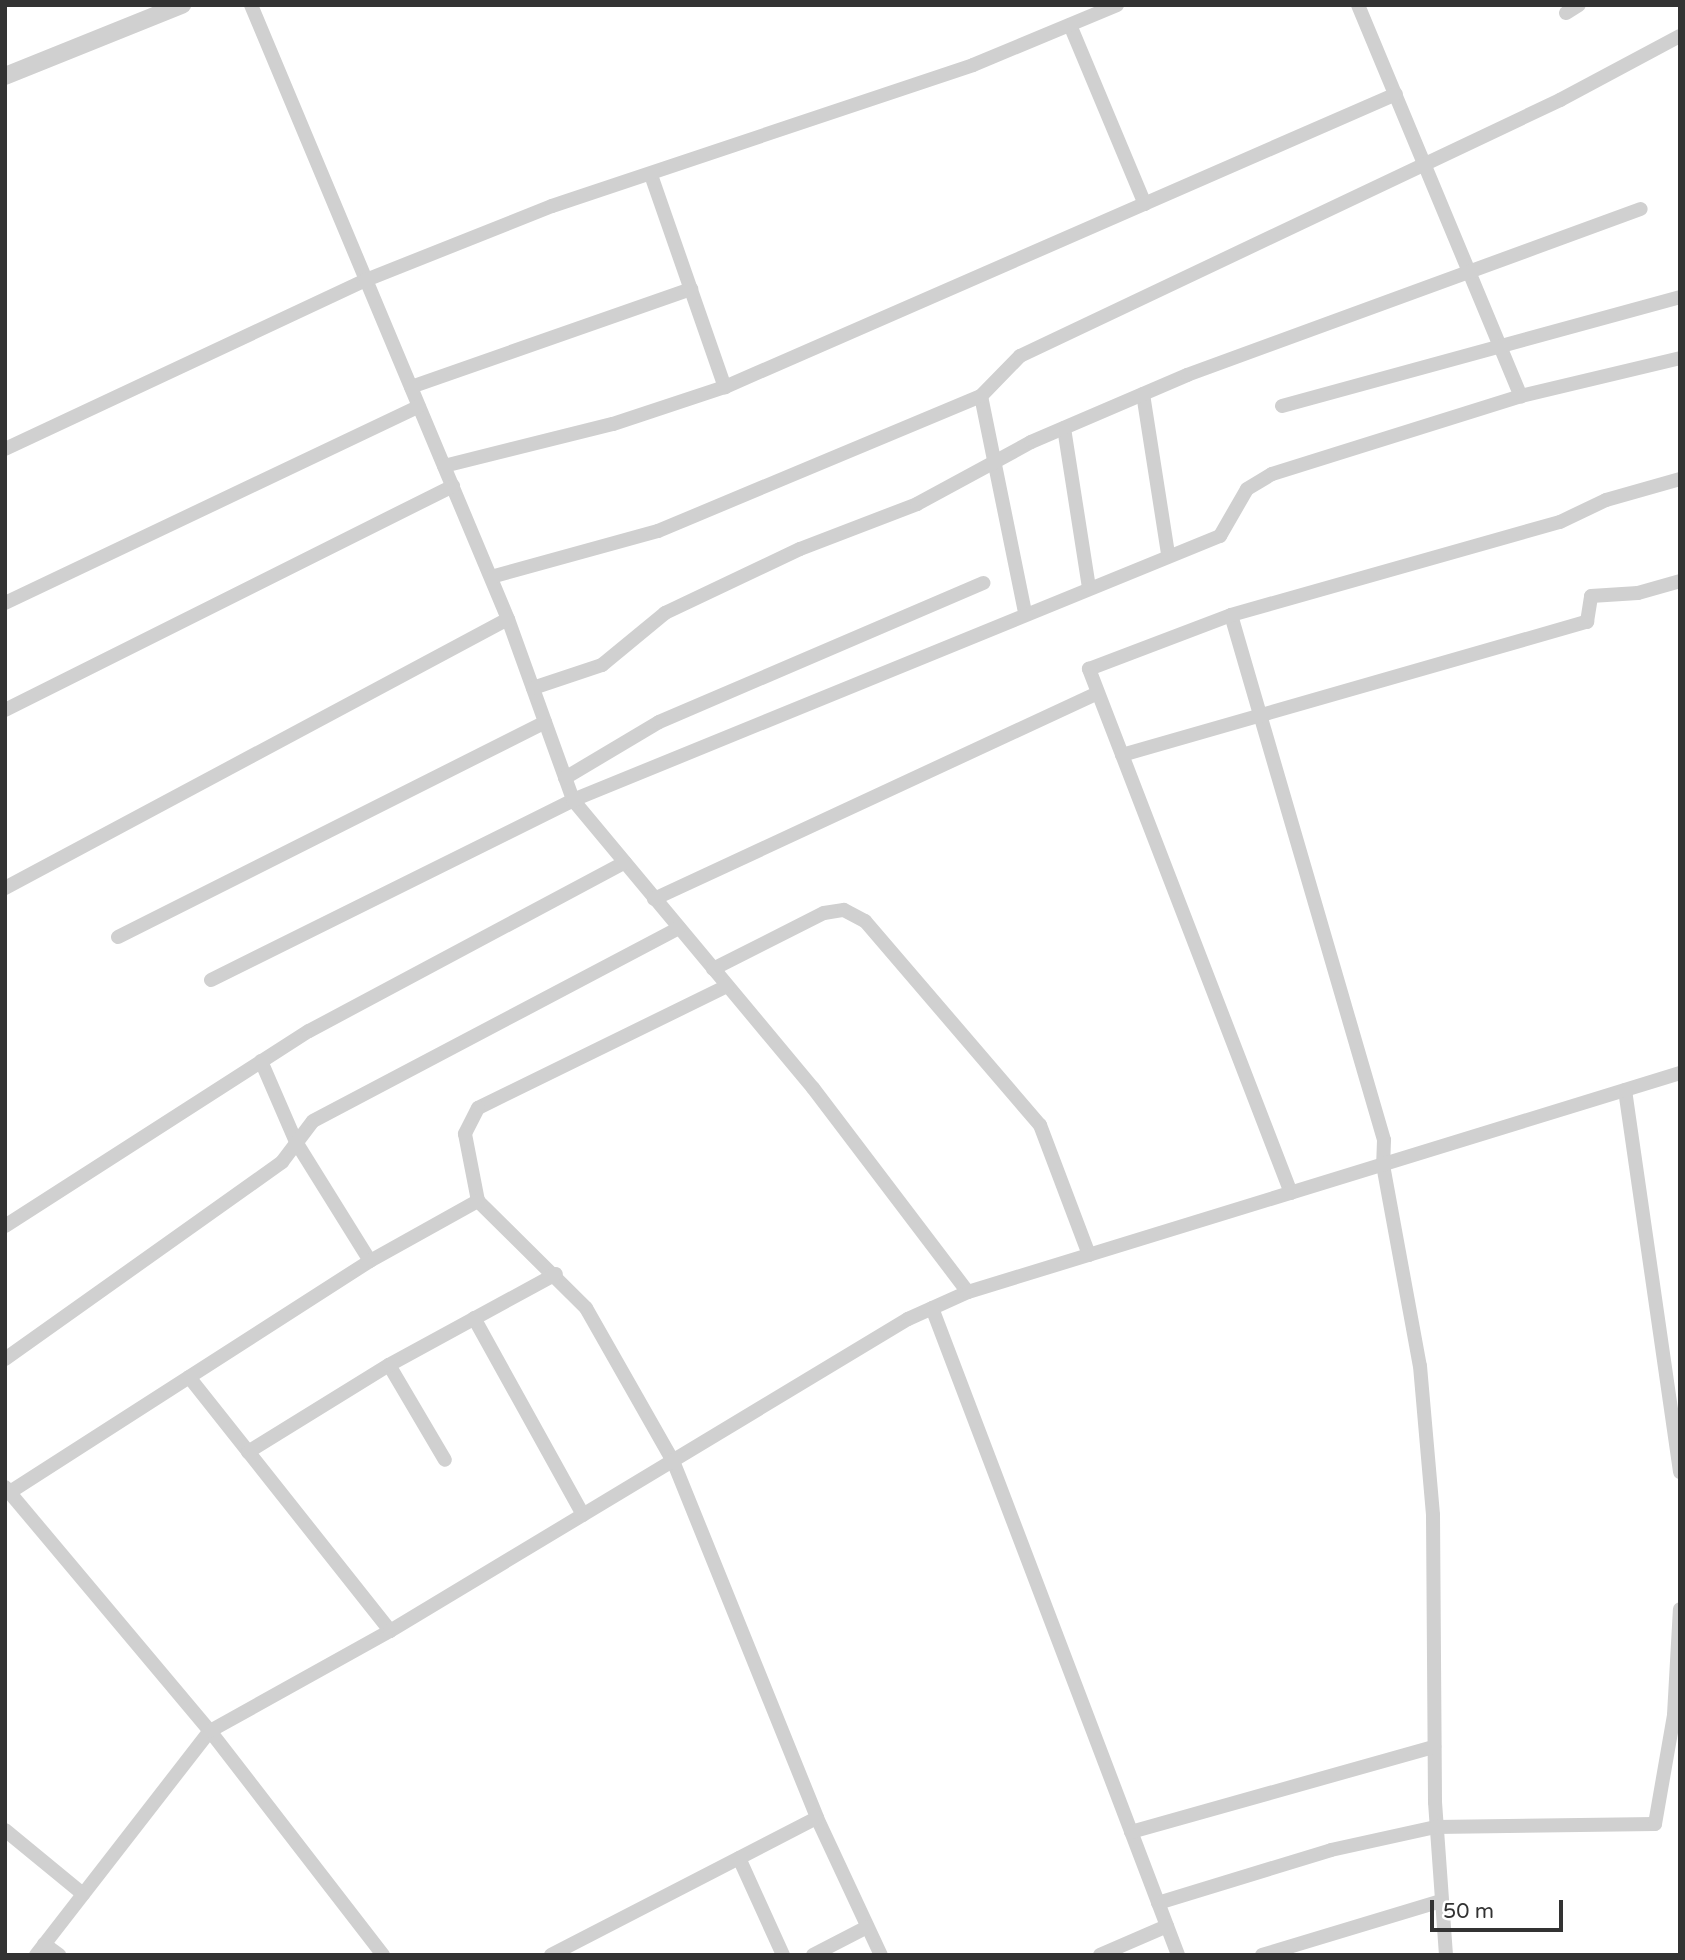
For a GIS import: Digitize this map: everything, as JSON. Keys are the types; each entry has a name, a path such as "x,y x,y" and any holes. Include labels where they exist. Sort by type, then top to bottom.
{"street":[{"path":"5,76 182,5"},
{"path":"251,5 491,577 573,800 727,986 968,1292"},
{"path":"5,449 366,279 651,175 972,65 1117,5"},
{"path":"1358,5 1521,397"},
{"path":"1070,25 1145,204"},
{"path":"491,577 658,531 981,397 1020,356 1425,163 1680,36"},
{"path":"444,466 613,424 725,387 1396,94"},
{"path":"651,175 725,387"},
{"path":"533,688 602,665 665,613 800,549 917,504 993,459 1063,428 1143,394 1641,209"},
{"path":"411,387 691,289"},
{"path":"1283,407 1499,344 1680,297"},
{"path":"211,980 573,800 1168,554 1220,536 1247,489 1272,474 1521,397 1680,358"},
{"path":"1143,394 1168,554"},
{"path":"981,397 1025,613"},
{"path":"5,603 419,406"},
{"path":"1063,428 1089,587"},
{"path":"1290,1193 1089,669 1231,615 1560,522 1606,500 1680,479"},
{"path":"5,710 453,486"},
{"path":"1122,755 1259,719 1587,622 1591,596 1639,593 1680,581"},
{"path":"565,778 659,722 983,583"},
{"path":"1231,615 1259,719 1384,1140 1383,1165 1420,1366 1433,1515 1436,1827 1446,1955"},
{"path":"5,888 508,619"},
{"path":"654,899 1098,693"},
{"path":"118,937 545,722"},
{"path":"5,1226 261,1061 625,862"},
{"path":"713,969 824,914 844,910 865,921 1040,1125 1089,1255"},
{"path":"5,1359 282,1162 313,1121 679,928"},
{"path":"727,986 469,1116 465,1134 478,1201 556,1274 586,1308 673,1461 817,1818 881,1955"},
{"path":"261,1061 296,1142 370,1261"},
{"path":"59,1955 40,1949 210,1731 390,1631 932,1308 968,1292 1680,1073"},
{"path":"1625,1090 1680,1472"},
{"path":"383,1955 210,1731 8,1489 370,1261 478,1201"},
{"path":"248,1452 388,1365 556,1274"},
{"path":"932,1308 1178,1955"},
{"path":"474,1318 583,1515"},
{"path":"388,1365 445,1460"},
{"path":"189,1377 390,1631"},
{"path":"1158,1903 1331,1850 1436,1827 1655,1824 1662,1816 1677,1714 1680,1609"},
{"path":"1131,1832 1434,1747"},
{"path":"551,1955 817,1818"},
{"path":"5,1830 83,1894"},
{"path":"739,1858 783,1955"},
{"path":"1262,1955 1441,1901"},
{"path":"1100,1955 1167,1926"},
{"path":"813,1955 867,1927"}]}
